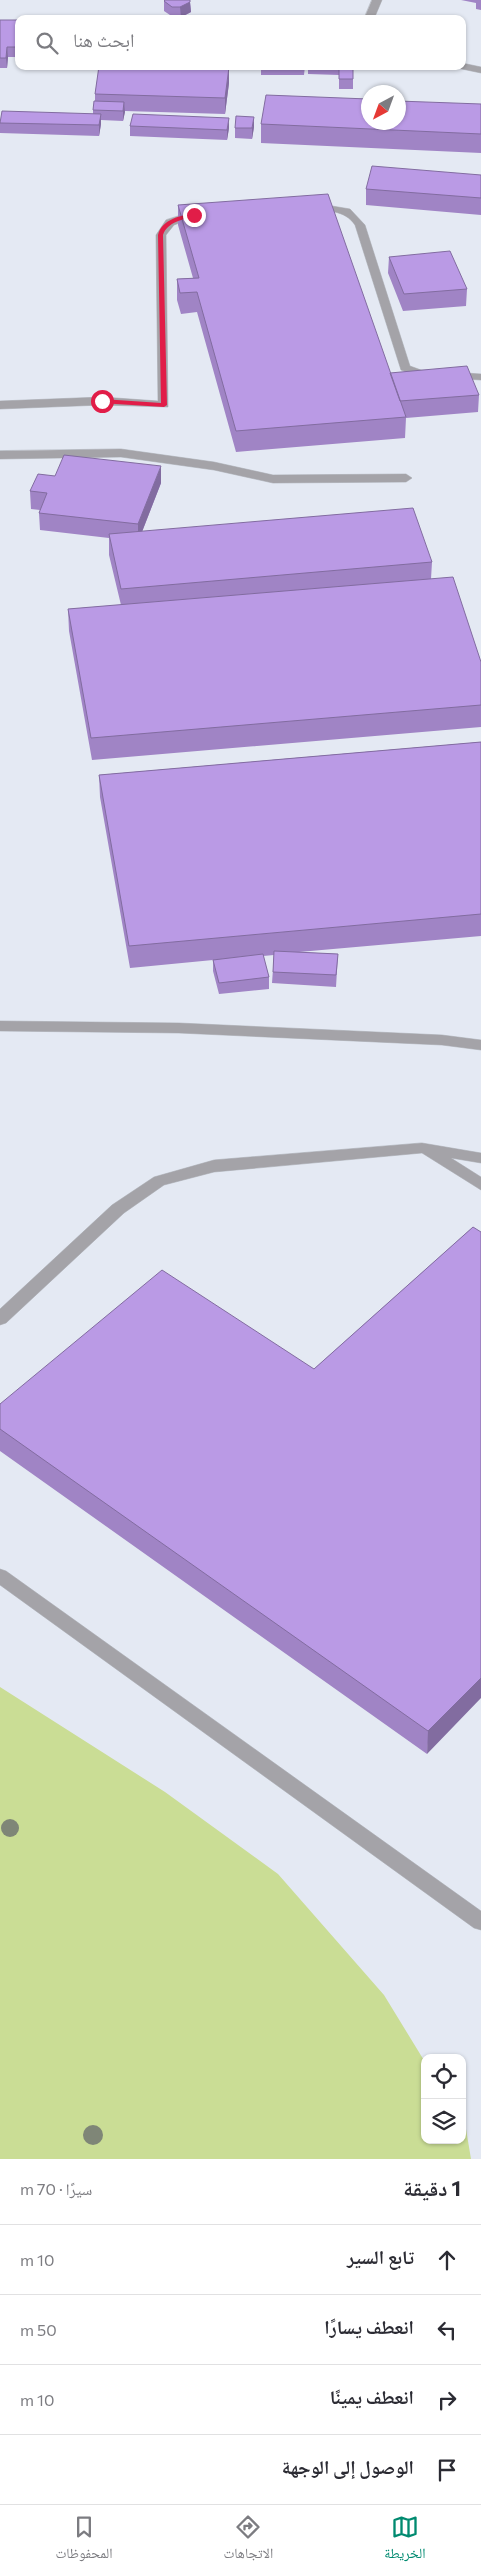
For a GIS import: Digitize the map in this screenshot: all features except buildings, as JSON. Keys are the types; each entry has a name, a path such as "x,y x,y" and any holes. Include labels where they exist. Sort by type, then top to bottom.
{"street":[{"path":"371,15 377,0"},
{"path":"466,67 481,70"},
{"path":"303,207 338,209 356,218 404,368 419,374 481,377"},
{"path":"0,405 102,401 164,405 160,235 162,229 175,220 204,214"},
{"path":"0,455 121,453 214,466 273,479 406,478"},
{"path":"0,1026 179,1028 442,1040 481,1045"},
{"path":"422,1148 481,1184"},
{"path":"0,1319 118,1209 159,1180 214,1166 422,1148 481,1158"},
{"path":"0,1576 481,1922"}],"green space":[{"path":"0,1687 165,1792 278,1874 384,1995 421,2055 421,2144 466,2144 466,2129 471,2159 0,2159"}],"route":[{"path":"102,401 164,405 160,235 162,229 168,224 194,215"}]}
